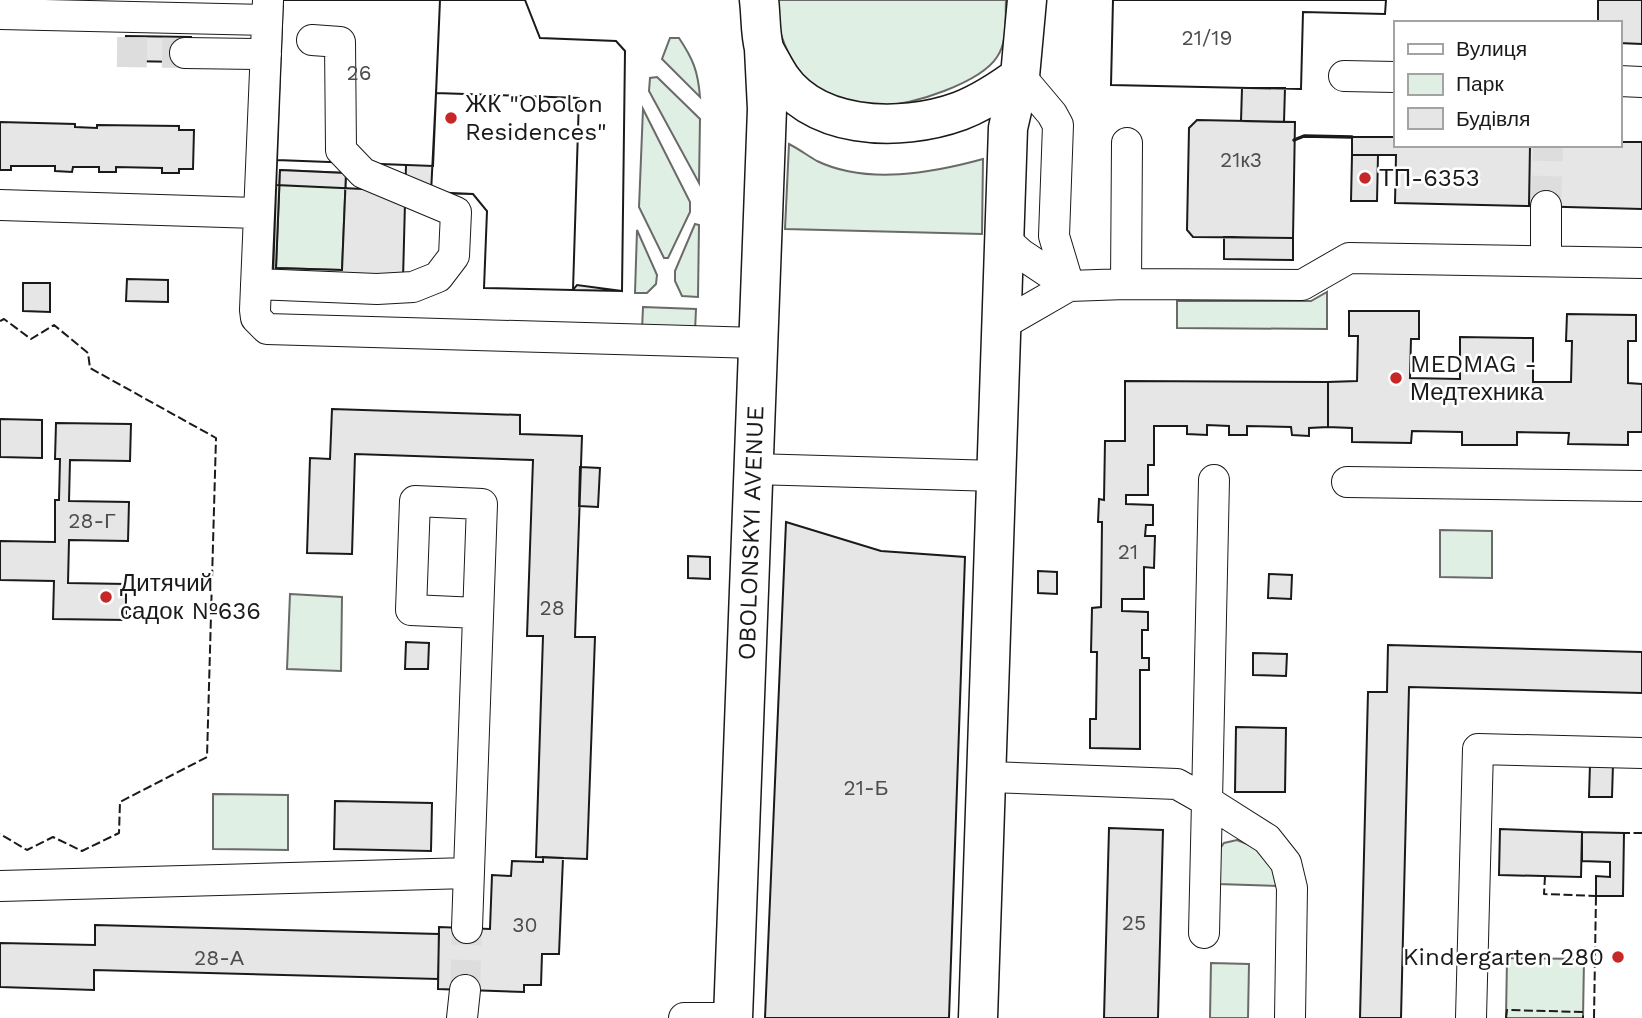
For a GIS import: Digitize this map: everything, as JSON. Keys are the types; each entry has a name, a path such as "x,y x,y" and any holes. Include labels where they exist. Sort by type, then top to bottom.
{"main road":[{"name":"OBOLONSKYI AVENUE","path":"733,1018 767,108 759,0"},
{"path":"978,1018 1008,128 1020,76 1027,0"},
{"path":"764,48 780,79 802,101 842,119 872,123 903,122 959,111 991,97 1020,76"}],"street":[{"path":"0,14 268,10 256,284 256,318 267,329 758,343"},
{"path":"256,284 377,289 413,287 438,277 454,256 456,212 363,173 341,150 340,42 312,40"},
{"path":"185,53 266,54"},
{"path":"1020,76 1058,125 1054,236 1069,286"},
{"path":"1344,76 1394,78"},
{"path":"1621,81 1642,82"},
{"path":"1126,284 1127,143"},
{"path":"0,205 259,213"},
{"path":"1546,206 1546,261"},
{"path":"1004,239 1027,259 1069,286"},
{"path":"1003,324 1069,286 1301,285 1349,258 1642,263"},
{"path":"753,469 997,476"},
{"path":"1203,933 1214,480"},
{"path":"1347,482 1642,486"},
{"path":"467,928 478,612"},
{"path":"1471,1018 1478,749 1642,753"},
{"path":"988,777 1177,783 1267,839 1286,863 1292,888 1290,1018"},
{"path":"0,886 468,873"},
{"path":"684,1018 725,1018"}],"green space":[{"path":"775,0 1006,0 1006,22 1001,51 989,66 976,75 927,97 895,104 873,105 827,95 806,81 785,45 777,19"},
{"path":"670,38 679,38 688,52 696,72 700,97 662,59"},
{"path":"657,77 700,119 699,183 649,91 650,78"},
{"path":"643,109 690,202 690,212 668,258 664,258 639,207"},
{"path":"789,144 817,161 836,168 878,175 943,169 983,159 982,234 785,229"},
{"path":"280,170 346,173 342,270 276,268"},
{"path":"695,224 699,225 698,297 682,296 675,281 675,271"},
{"path":"637,230 657,275 656,284 647,293 635,293"},
{"path":"1327,292 1327,329 1177,328 1177,301 1311,301"},
{"path":"643,307 696,309 695,331 642,330"},
{"path":"1440,530 1492,531 1492,578 1440,577"},
{"path":"290,594 342,597 341,671 287,669"},
{"path":"213,794 288,795 288,850 213,849"},
{"path":"1237,840 1261,851 1279,886 1218,884 1219,850 1224,843"},
{"path":"1507,958 1584,959 1583,1018 1506,1018"},
{"path":"1211,963 1249,964 1248,1018 1210,1018"}],"building":[{"path":"283,0 440,0 433,166 277,160"},
{"name":"ЖК \"Obolon Residences\"","path":"283,0 525,0 540,38 616,41 625,51 622,291 577,285 573,290 484,288 487,211 473,194 276,185"},
{"path":"440,0 525,0 540,38 616,41 625,51 622,291 573,290 579,98 436,93"},
{"path":"1113,0 1386,0 1385,14 1303,12 1301,89 1111,85"},
{"path":"1113,0 1386,0 1385,14 1303,12 1301,89 1111,85"},
{"path":"1598,0 1642,0 1642,44 1621,43 1621,21 1598,21"},
{"path":"126,36 191,37 191,46 184,62 125,61"},
{"path":"1242,88 1285,88 1284,122 1241,121"},
{"path":"436,93 579,98 573,290 484,288 487,211 473,194 431,193"},
{"path":"1197,120 1295,122 1293,238 1193,237 1187,230 1189,128"},
{"path":"0,122 75,124 75,127 97,128 97,125 179,126 179,130 194,130 193,169 179,169 179,173 162,173 162,168 116,167 116,172 99,172 99,167 73,167 72,172 55,171 55,166 11,166 11,170 0,170"},
{"path":"1352,137 1394,137 1394,147 1530,147 1529,206 1395,203 1396,155 1352,155"},
{"path":"1621,142 1642,142 1642,209 1529,206 1530,147 1621,147"},
{"name":"ТП-6353","path":"1352,155 1378,155 1377,201 1351,201"},
{"path":"277,160 406,165 403,279 273,275","holes":["280,170 346,173 342,270 276,268"]},
{"path":"1224,237 1293,238 1293,260 1224,259"},
{"path":"127,279 168,280 168,302 126,301"},
{"path":"23,283 50,283 50,312 23,311"},
{"name":"MEDMAG - Медтехника","path":"1349,311 1419,311 1419,339 1411,339 1410,378 1460,379 1460,337 1533,338 1533,382 1571,382 1572,341 1566,341 1567,314 1636,315 1636,341 1628,341 1628,383 1642,384 1642,432 1628,432 1628,445 1568,444 1569,433 1517,432 1517,445 1462,445 1462,432 1412,431 1411,443 1352,442 1352,428 1328,427 1328,382 1357,381 1358,336 1349,336"},
{"path":"1125,381 1328,382 1328,427 1309,428 1309,436 1292,435 1291,427 1247,426 1247,435 1229,435 1229,426 1207,425 1207,435 1187,434 1187,426 1154,426 1154,465 1148,465 1148,495 1126,495 1126,504 1153,505 1153,525 1146,525 1145,536 1155,536 1154,568 1144,567 1144,599 1122,599 1122,611 1148,612 1148,630 1142,630 1142,658 1149,658 1149,670 1140,670 1140,749 1090,748 1090,719 1096,719 1097,652 1091,652 1092,608 1101,607 1102,522 1098,522 1099,499 1104,500 1105,441 1125,441"},
{"path":"332,409 520,415 520,434 582,436 575,637 595,637 587,859 536,857 543,636 527,636 533,460 355,454 352,554 307,553 310,458 330,459"},
{"path":"0,419 42,420 42,458 0,457"},
{"path":"56,423 131,424 130,461 70,460 69,501 129,502 128,541 69,540 68,583 126,584 126,620 53,619 54,581 0,580 0,541 55,542 55,500 59,500 60,459 55,459"},
{"path":"580,467 600,468 598,507 579,506"},
{"path":"786,522 881,551 965,557 949,1018 765,1018"},
{"path":"688,556 710,557 710,579 688,578"},
{"path":"1038,571 1057,572 1057,594 1038,593"},
{"path":"1269,574 1292,575 1291,599 1268,598"},
{"path":"406,642 429,643 428,669 405,669"},
{"path":"1388,645 1642,652 1642,693 1409,687 1401,1018 1360,1018 1368,692 1387,692"},
{"path":"1253,653 1287,654 1286,676 1253,675"},
{"path":"1236,727 1286,728 1285,792 1235,792"},
{"path":"1590,764 1613,764 1612,797 1589,797"},
{"path":"335,801 432,803 431,851 334,849"},
{"path":"1109,828 1163,830 1158,1018 1104,1018"},
{"path":"1500,829 1582,832 1581,877 1499,875"},
{"path":"1582,832 1624,833 1623,896 1596,896 1596,876 1610,877 1610,862 1582,861"},
{"path":"543,857 563,858 559,954 542,954 541,985 524,985 524,992 438,989 439,927 490,929 492,875 511,876 512,861 543,862"},
{"path":"95,925 439,934 438,979 94,970 94,990 0,987 0,943 95,945"}],"tunnel":[{"path":"117,52 185,53"},
{"path":"1546,206 1548,147"},
{"path":"465,990 467,928"}],"fence":[{"path":"0,321 4,319 31,339 54,325 88,353 90,368 216,438 207,757 120,802 119,833 82,851 53,837 27,850 0,834"},
{"path":"1624,836 1624,833 1642,833"},
{"path":"1545,876 1544,894 1596,896"},
{"path":"1594,1018 1596,896 1599,896"},
{"path":"1506,1018 1507,1010 1583,1012 1583,1018"}],"wall":[{"path":"1294,140 1304,136 1352,137"}],"place":[{"name":"ЖК \"Obolon Residences\"","path":"451,118"},
{"name":"ТП-6353","path":"1365,178"},
{"name":"MEDMAG - Медтехника","path":"1396,378"},
{"name":"Дитячий садок №636","path":"106,597"},
{"name":"Kindergarten 280","path":"1618,957"}]}
